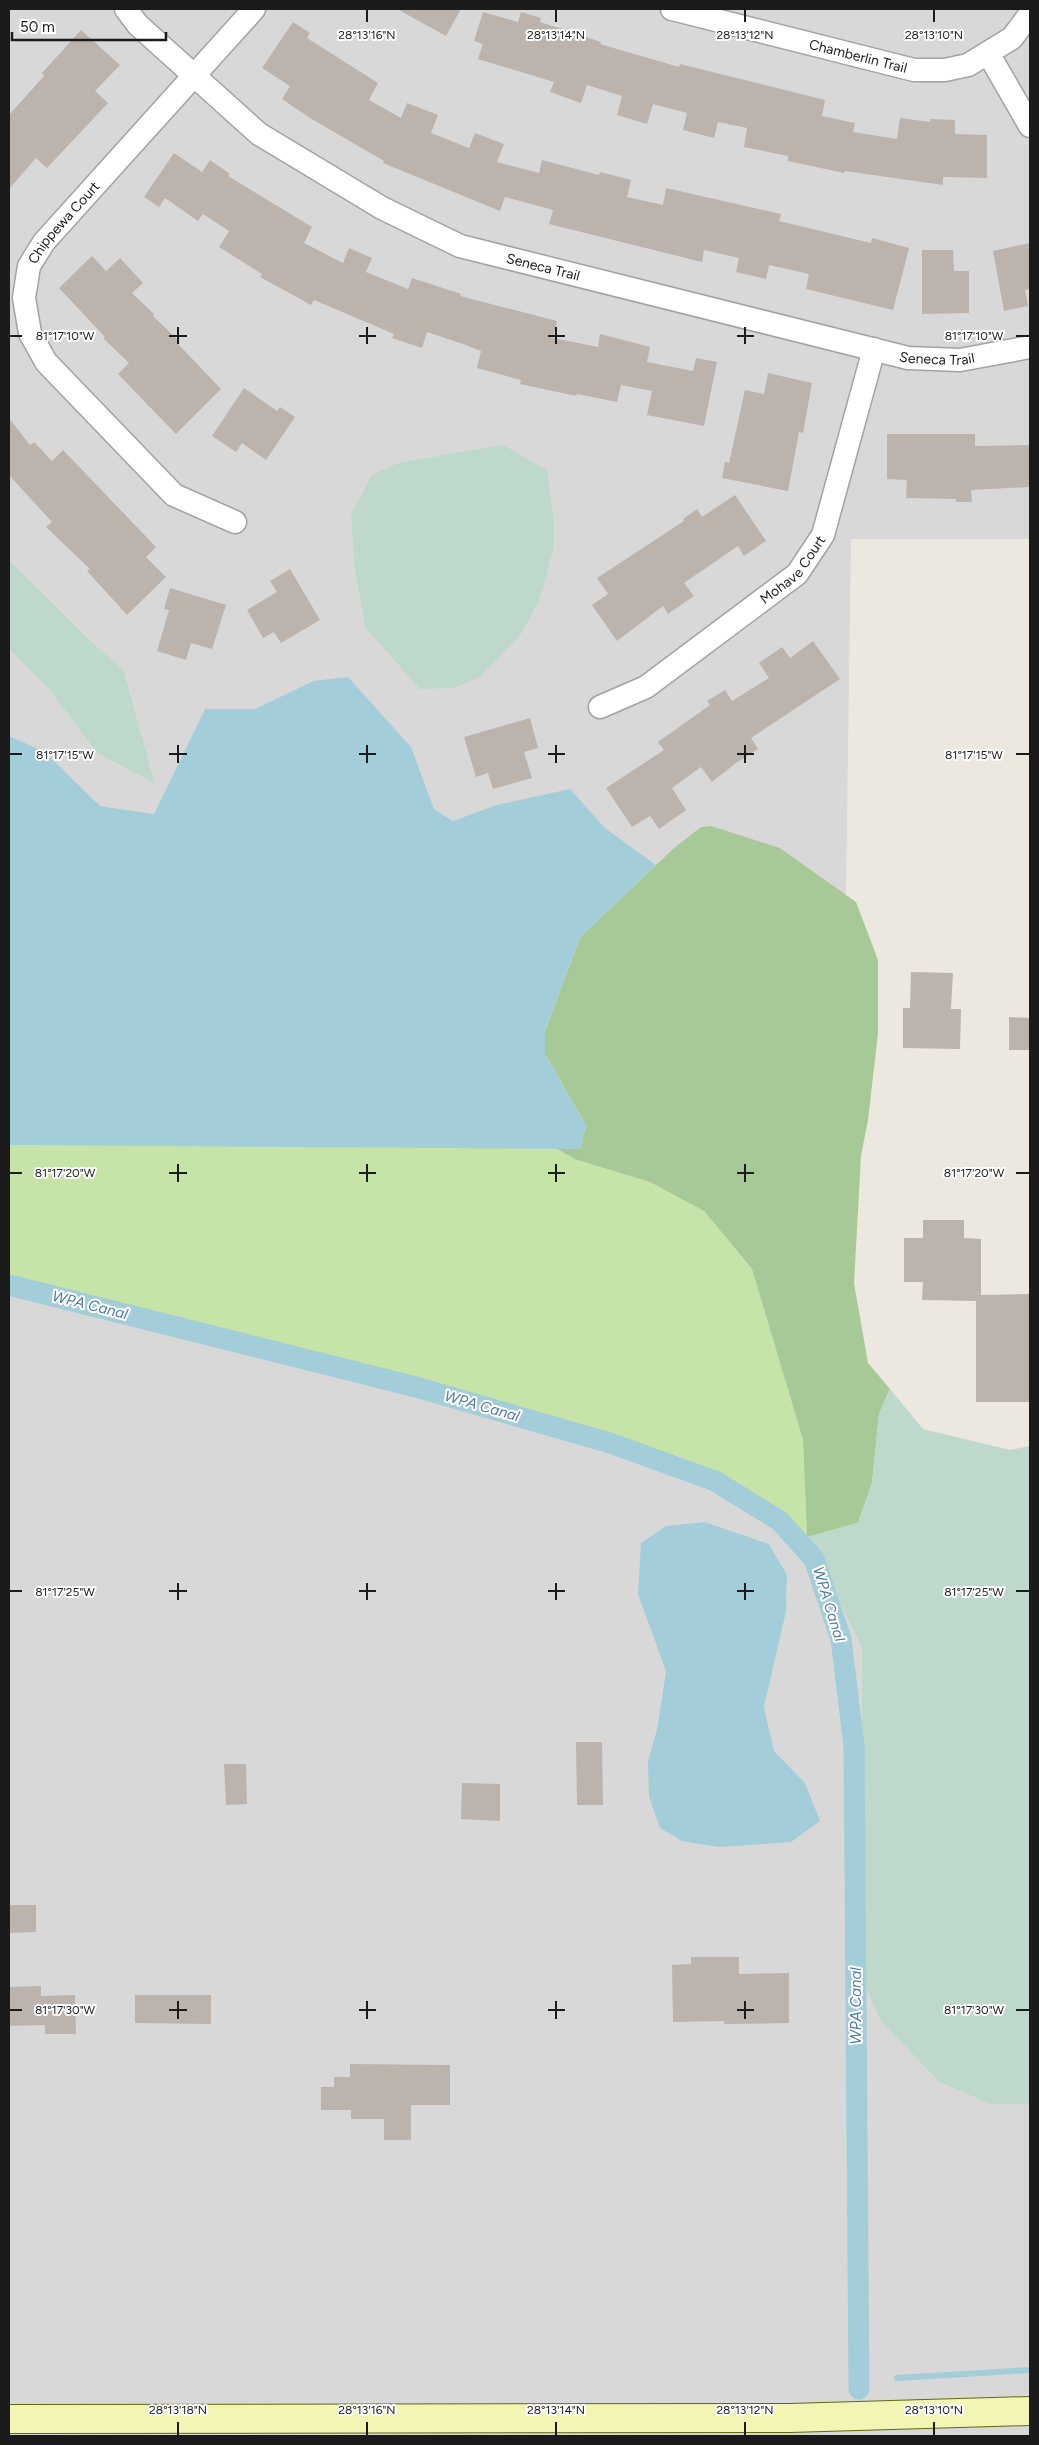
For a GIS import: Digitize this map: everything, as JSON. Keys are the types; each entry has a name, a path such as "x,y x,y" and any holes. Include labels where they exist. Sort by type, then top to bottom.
{"main road":[{"path":"9,2419 790,2418 912,2416 1030,2411"}],"street":[{"name":"Seneca Trail","path":"126,9 138,25 259,134 382,208 460,246 908,358 960,360 1030,347"},
{"name":"Chippewa Court","path":"235,522 174,495 46,362 30,334 24,298 29,266 44,242 254,9"},
{"name":"Chamberlin Trail","path":"672,9 914,70 945,70 968,65 1012,38 1030,14"},
{"path":"988,52 1030,126"},
{"name":"Mohave Court","path":"600,707 646,687 797,574 823,535 874,349"}],"shaded area":[{"path":"9,9 1030,9 1030,539 851,539 846,895 780,848 674,848 656,865 605,828 570,790 496,805 453,821 434,809 410,747 313,681 255,709 205,709 154,814 100,806 45,752 9,736 9,649 48,688 97,753 155,784 124,671 9,560","holes":["351,514 365,627 354,565"]},
{"path":"9,1283 319,1357 681,1457 807,1537 862,1648 861,1978 881,2021 939,2082 990,2104 1030,2104 1030,2401 912,2406 9,2409","holes":["705,1522 769,1544 787,1575 786,1612 764,1707 774,1751 805,1783 791,1842 757,1843 648,1761 657,1729 666,1671"]},
{"path":"1030,2422 1030,2436 9,2436 9,2430"}],"green space":[{"path":"503,445 547,470 554,521 554,547 539,601 521,634 478,678 453,688 420,689 365,627 354,565 351,514 372,475 398,463"},
{"path":"9,560 124,671 155,784 97,753 48,688 9,649"},
{"path":"711,826 780,848 856,902 878,960 878,1033 868,1120 861,1156 854,1283 868,1363 890,1389 879,1414 872,1483 858,1523 807,1537 803,1440 752,1269 704,1211 650,1182 577,1160 555,1148 580,1149 586,1125 545,1054 545,1031 580,937 674,848 701,827"},
{"path":"9,1145 555,1148 577,1160 650,1182 704,1211 752,1269 803,1440 807,1537 681,1457 319,1357 9,1283"},
{"path":"890,1389 923,1429 1010,1450 1030,1446 1030,2104 990,2104 939,2082 881,2021 861,1978 862,1648 807,1537 858,1523 872,1483 879,1414"}],"water":[{"path":"348,677 411,747 434,809 453,821 496,805 570,789 605,828 656,865 580,937 545,1031 545,1054 586,1125 580,1149 9,1145 9,736 45,752 100,806 154,814 205,709 255,709 313,681"},
{"path":"705,1522 769,1544 787,1575 786,1612 764,1707 774,1751 805,1783 820,1821 791,1842 719,1847 682,1841 660,1828 649,1797 648,1761 657,1729 666,1671 638,1594 641,1543 666,1526"}],"building":[{"path":"397,9 461,9 446,36"},
{"path":"483,12 518,22 521,12 541,18 540,22 601,42 600,44 679,67 680,64 825,100 822,116 855,123 853,132 897,139 900,118 930,122 930,119 955,120 955,134 987,135 987,178 943,177 943,185 845,171 844,173 788,161 788,156 744,147 747,128 718,122 714,138 683,130 687,113 653,104 647,124 617,115 622,96 587,85 581,103 550,92 554,82 478,59 483,44 474,41"},
{"path":"293,22 310,33 307,38 378,83 369,100 401,118 407,103 438,115 431,133 469,148 475,133 504,144 497,162 539,173 542,160 599,175 600,172 631,180 627,197 663,205 666,188 781,214 779,221 871,243 872,238 909,248 893,310 806,289 809,274 769,265 766,279 736,272 739,258 704,250 702,262 549,224 553,210 505,197 500,211 383,163 384,161 310,118 282,99 290,86 262,68"},
{"path":"81,30 120,65 95,91 108,103 47,168 36,158 9,189 9,115 44,76 42,73"},
{"path":"174,153 202,172 210,160 230,174 228,176 312,227 304,243 343,263 349,248 372,258 366,272 408,289 412,278 461,294 460,296 557,321 553,338 598,347 600,334 650,347 647,362 693,371 696,358 717,362 704,426 647,415 652,391 621,385 617,402 577,394 576,396 520,384 521,380 477,368 481,351 463,344 427,332 422,348 392,338 394,334 314,300 311,305 260,277 262,274 219,247 229,231 203,214 198,221 165,198 159,207 144,197"},
{"path":"1030,243 1030,289 1025,290 1028,306 1004,311 993,251"},
{"path":"922,250 953,250 954,271 969,271 969,313 922,314"},
{"path":"92,256 106,271 120,258 143,283 132,293 180,342 178,344 221,389 176,434 118,374 129,363 103,338 105,337 59,288"},
{"path":"768,373 812,383 803,433 799,432 788,491 722,478 725,462 729,463 745,390 764,394"},
{"path":"244,388 277,411 280,407 295,417 266,460 242,443 236,452 212,436"},
{"path":"9,418 30,445 34,442 52,461 63,450 156,547 146,557 166,577 127,615 87,571 90,569 46,527 52,522 9,475"},
{"path":"887,434 975,434 975,446 1030,445 1030,487 971,490 972,502 956,502 956,499 906,498 907,480 887,479"},
{"path":"735,495 766,541 744,556 738,546 684,583 694,596 668,614 663,606 617,641 592,605 608,594 597,578 684,521 683,519 697,509 702,517"},
{"path":"290,569 320,620 281,643 274,632 263,638 247,610 277,592 270,581"},
{"path":"170,588 226,605 212,649 191,643 186,660 157,651 169,610 164,609"},
{"path":"813,641 840,679 751,738 758,749 712,782 701,767 672,788 686,810 659,829 650,816 632,827 606,788 664,750 658,742 710,705 707,701 725,690 732,701 769,678 759,663 782,647 790,658"},
{"path":"530,718 538,748 524,752 532,778 493,789 488,773 476,777 464,737"},
{"path":"911,972 953,973 951,1009 961,1009 960,1049 903,1048 903,1008 910,1008"},
{"path":"1009,1017 1030,1018 1030,1050 1009,1050"},
{"path":"923,1220 964,1220 964,1238 981,1239 981,1295 1030,1294 1030,1402 976,1402 976,1301 922,1300 923,1282 904,1282 904,1238 923,1238"},
{"path":"576,1742 602,1742 603,1805 577,1805"},
{"path":"224,1764 246,1764 247,1804 226,1805"},
{"path":"462,1783 500,1784 500,1821 461,1819"},
{"path":"9,1905 36,1905 36,1932 9,1933"},
{"path":"691,1957 739,1957 739,1974 789,1973 789,2023 724,2024 724,2021 673,2022 672,1965 691,1964"},
{"path":"41,1986 41,1996 75,1995 76,2034 45,2034 45,2025 9,2026 9,1987"},
{"path":"135,1995 211,1995 211,2024 135,2023"},
{"path":"350,2064 450,2065 450,2105 411,2105 411,2140 384,2140 384,2119 351,2119 351,2110 321,2110 321,2087 334,2087 334,2077 350,2077"}],"waterway":[{"name":"WPA Canal","path":"9,1285 416,1387 610,1443 715,1481 780,1521 814,1559 841,1639 854,1746 859,2389"},
{"path":"897,2378 1030,2370"}]}
